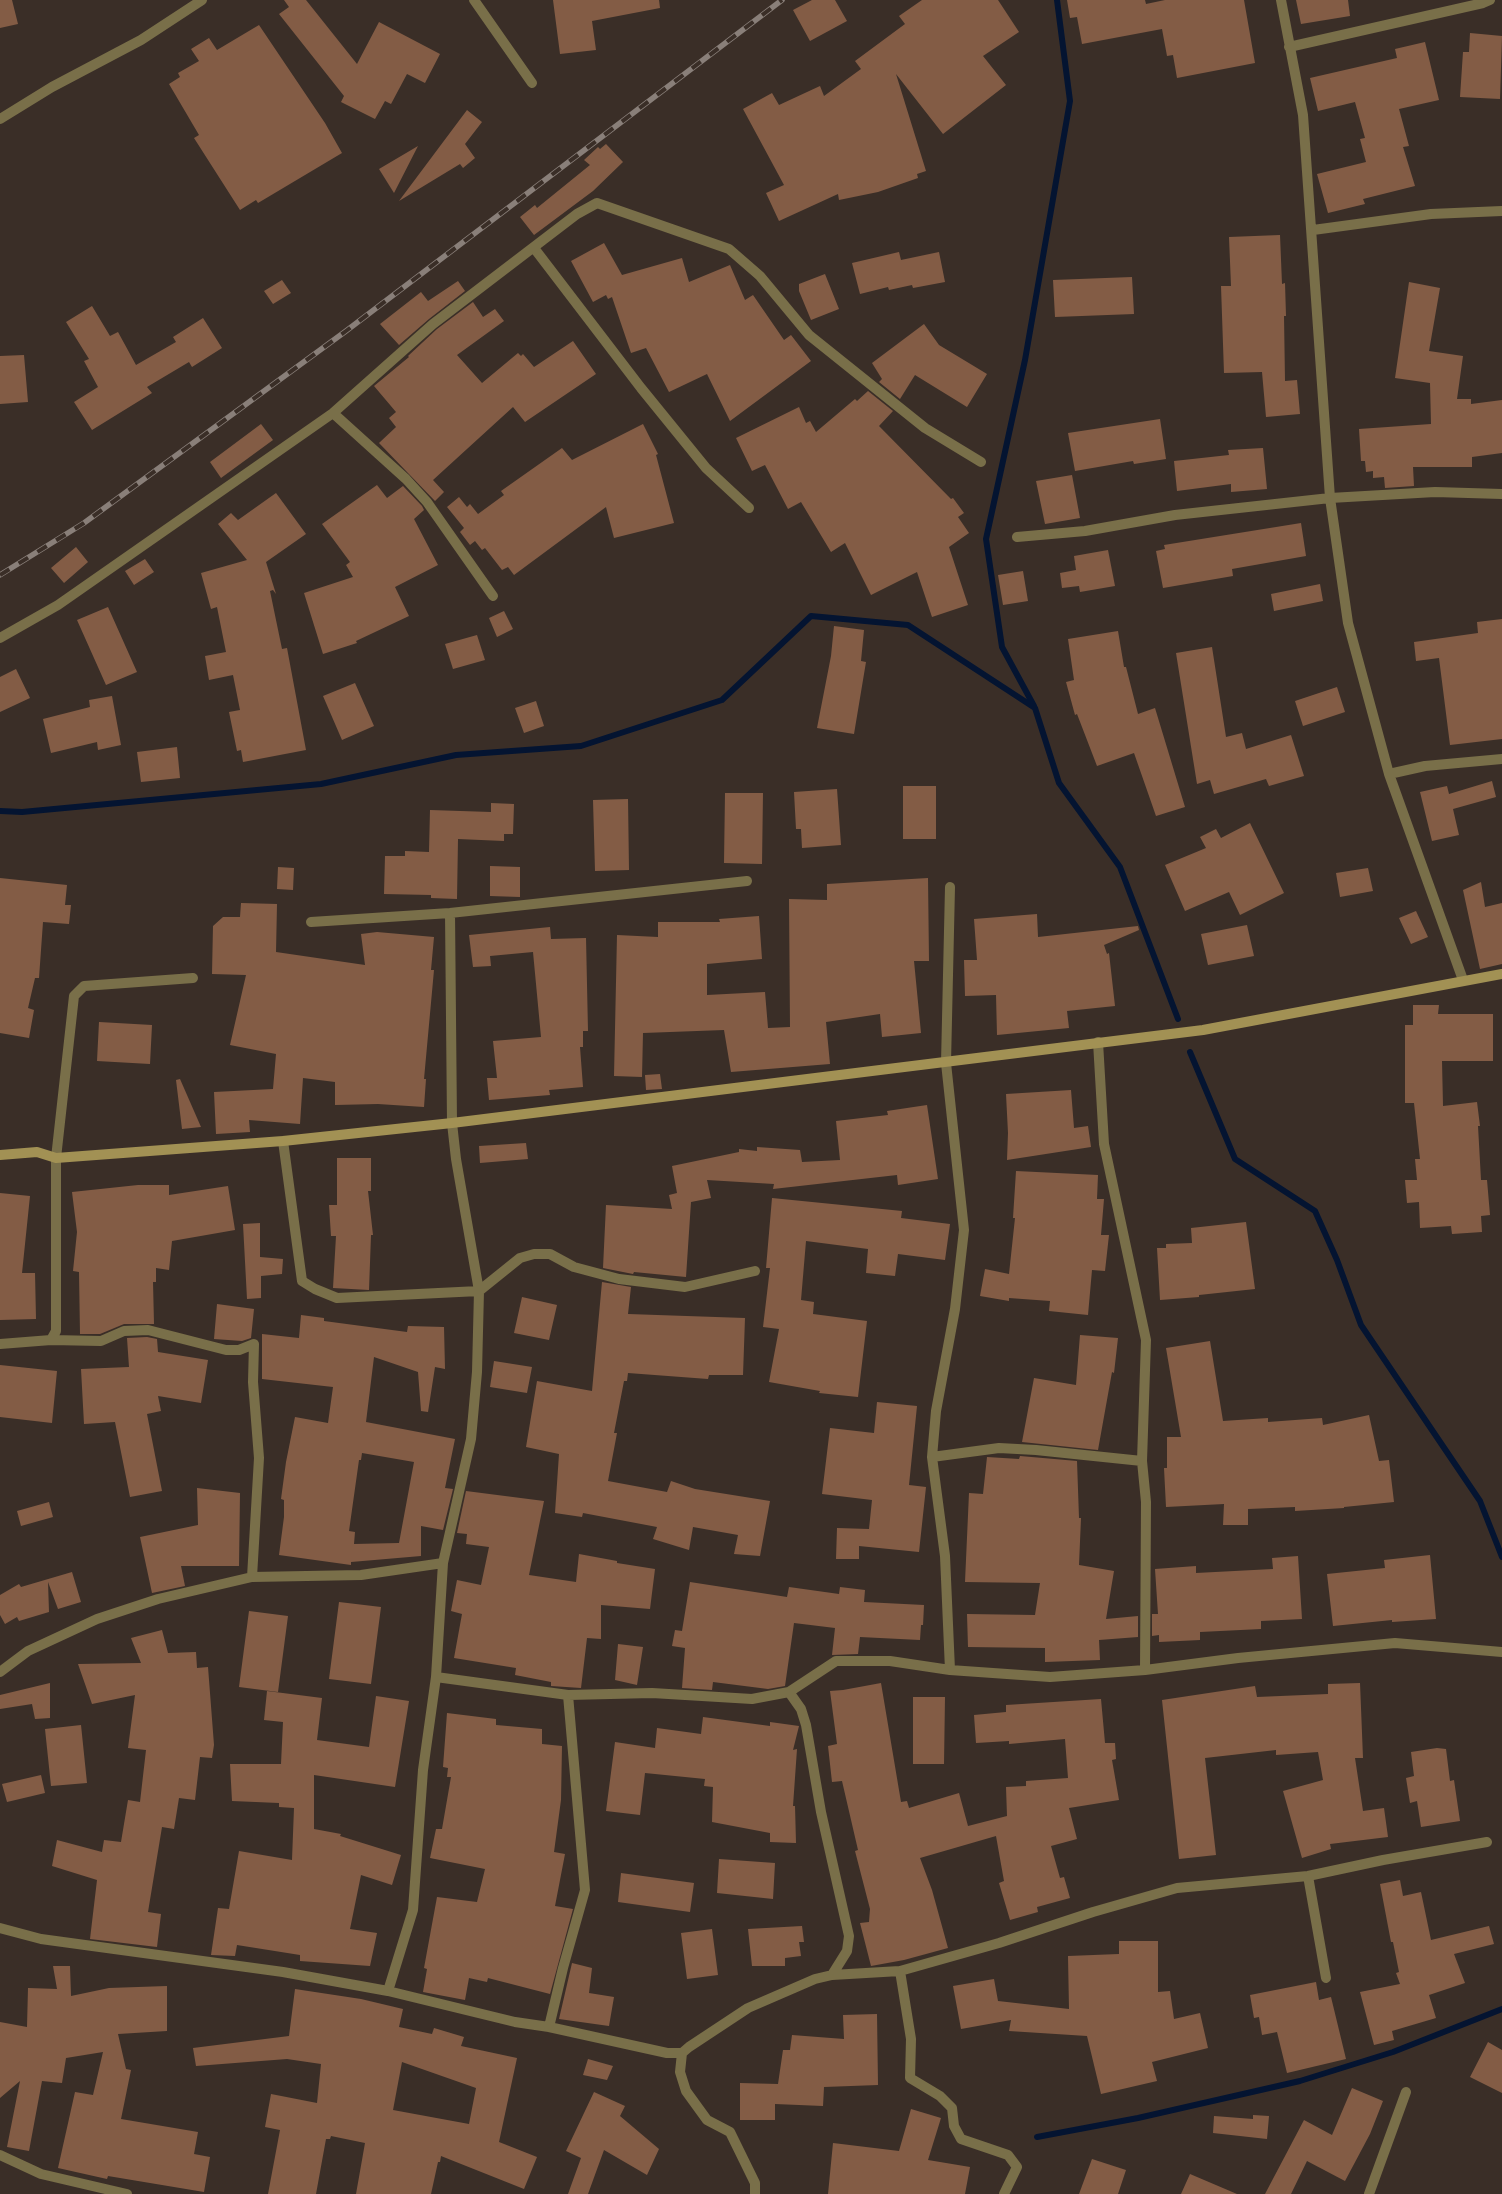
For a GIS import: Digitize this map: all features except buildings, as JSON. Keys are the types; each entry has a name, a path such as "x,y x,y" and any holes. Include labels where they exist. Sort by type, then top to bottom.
{"street":[{"path":"0,119 52,87 141,40 202,0"},
{"path":"474,0 532,83"},
{"path":"1281,0 1303,115 1313,230 1330,498 1348,623 1389,774 1464,980"},
{"path":"1289,47 1482,4 1490,0"},
{"path":"0,638 58,605 333,413 433,324 577,214 596,203 729,249 760,276 817,342 924,428 981,462"},
{"path":"1313,230 1431,214 1502,211"},
{"path":"534,248 641,388 706,468 749,508"},
{"path":"333,413 400,473 426,502 493,596"},
{"path":"1017,537 1085,531 1175,515 1330,498 1435,492 1502,494"},
{"path":"1389,774 1425,766 1502,759"},
{"path":"311,922 450,913 747,881"},
{"path":"950,887 946,1063 964,1230 955,1309 936,1411 932,1457 945,1556 950,1670"},
{"path":"388,1992 413,1910 423,1770 436,1677 443,1563 471,1439 477,1372 479,1291 456,1159 452,1123 450,913"},
{"path":"0,1155 37,1152 56,1158 283,1140 452,1123 1203,1030 1502,974"},
{"path":"52,1340 56,1331 56,1158 74,996 84,986 193,978"},
{"path":"1098,1042 1104,1144 1146,1340 1142,1462 1146,1502 1145,1670"},
{"path":"283,1140 302,1281 315,1289 337,1298 479,1291 520,1258 534,1254 550,1254 574,1268 619,1279 686,1287 755,1271"},
{"path":"0,1344 52,1340 101,1340 124,1331 148,1330 226,1350 240,1350 254,1344 253,1382 259,1458 252,1577"},
{"path":"932,1457 999,1448 1036,1450 1142,1462"},
{"path":"0,1672 28,1651 96,1618 158,1600 252,1577 361,1575 443,1563"},
{"path":"436,1677 568,1695 652,1693 752,1699 789,1692 836,1661 890,1661 950,1670 1050,1677 1145,1670 1238,1658 1395,1643 1502,1652"},
{"path":"789,1692 801,1709 806,1724 821,1812 849,1936 847,1951 832,1975"},
{"path":"549,2028 563,1968 585,1890 568,1695"},
{"path":"0,1928 42,1939 283,1972 388,1992 515,2022 667,2053 682,2053 748,2008 815,1979 832,1975 900,1971 1177,1888 1308,1876 1382,1860 1488,1842"},
{"path":"1308,1876 1326,1978"},
{"path":"900,1971 911,2040 910,2078 940,2096 952,2108 954,2126 961,2140 1008,2155 1017,2166 1004,2194"},
{"path":"682,2053 680,2072 686,2091 707,2120 730,2132 755,2183 755,2194"},
{"path":"1369,2194 1406,2092"},
{"path":"0,2154 41,2174 127,2194"}],"waterway":[{"path":"1034,706 1002,647 986,539 1025,360 1070,101 1057,0"},
{"path":"0,811 22,812 321,784 456,755 581,746 722,700 811,616 908,625 1035,708 1059,783 1120,867 1178,1019"},
{"path":"1190,1052 1235,1159 1315,1211 1337,1260 1361,1325 1480,1501 1502,1557"},
{"path":"1037,2137 1138,2118 1300,2081 1393,2052 1502,2009"}],"railway":[{"path":"0,575 84,523 346,331 782,0"}]}
